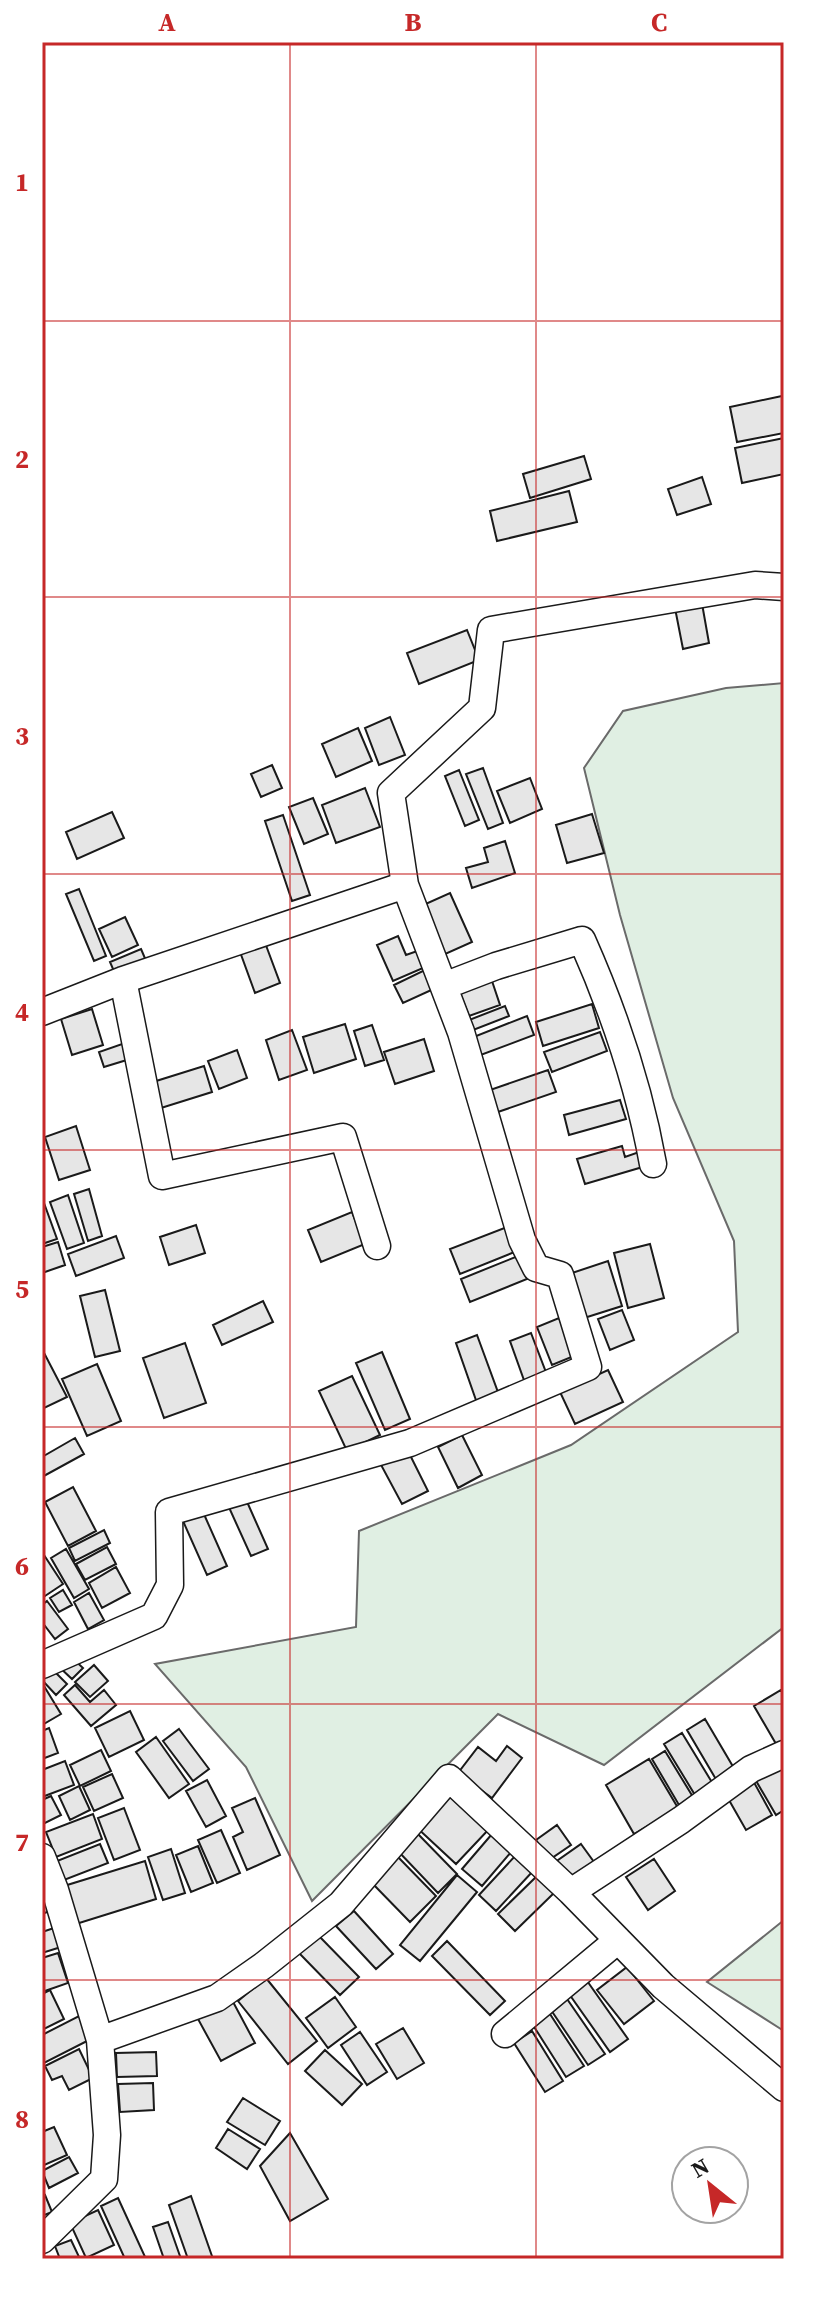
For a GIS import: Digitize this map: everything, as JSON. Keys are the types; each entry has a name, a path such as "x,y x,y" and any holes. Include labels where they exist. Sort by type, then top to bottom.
{"street":[{"path":"42,1665 154,1616 170,1585 169,1512 410,1443 588,1367 560,1275 536,1268 522,1240 461,1032 405,885 391,793 482,708 491,630 755,585 784,587"},
{"path":"42,1012 123,980 405,885"},
{"path":"444,986 496,966 582,940 613,1010 646,1126 653,1164"},
{"path":"123,980 162,1176 343,1137 377,1246"},
{"path":"571,1892 681,1820 751,1769 784,1754"},
{"path":"100,2040 217,1998 264,1965 341,1904 449,1778 571,1892 663,1986 784,2088"},
{"path":"42,1857 55,1890 100,2040 107,2135 104,2179 42,2240"},
{"path":"505,2034 618,1940"}],"green space":[{"path":"784,683 784,1627 604,1765 498,1714 312,1901 246,1767 155,1664 356,1627 359,1531 571,1445 738,1332 734,1241 673,1098 620,915 584,768 623,711 726,688"},
{"path":"784,1920 784,2031 707,1982"}],"building":[{"path":"782,396 784,433 737,442 730,407"},
{"path":"784,438 784,474 742,483 735,448"},
{"path":"584,456 591,479 530,498 523,474"},
{"path":"702,477 711,504 677,515 668,489"},
{"path":"569,491 577,522 497,541 490,511"},
{"path":"701,598 709,643 683,649 674,603"},
{"path":"467,630 479,660 419,684 407,653"},
{"path":"390,717 405,755 379,765 365,728"},
{"path":"358,728 372,761 336,777 322,744"},
{"path":"272,765 282,788 261,797 251,774"},
{"path":"483,768 503,823 488,829 466,774"},
{"path":"459,770 479,820 465,826 445,776"},
{"path":"530,778 542,809 510,823 497,791"},
{"path":"365,788 380,827 336,843 322,805"},
{"path":"313,798 328,834 304,844 289,807"},
{"path":"112,812 124,838 77,859 66,832"},
{"path":"592,814 604,853 567,863 556,825"},
{"path":"283,815 310,895 292,901 265,821"},
{"path":"505,841 515,873 472,888 466,868 488,862 484,848"},
{"path":"79,889 106,956 94,961 66,894"},
{"path":"450,893 472,942 443,955 421,906"},
{"path":"125,917 138,945 112,957 99,929"},
{"path":"398,936 406,955 423,949 430,965 393,981 377,945"},
{"path":"264,940 280,983 255,993 239,949"},
{"path":"141,949 147,963 116,976 110,962"},
{"path":"429,968 438,987 403,1003 394,985"},
{"path":"492,981 500,1005 469,1016 460,993"},
{"path":"592,1004 599,1028 543,1046 536,1022"},
{"path":"505,1006 509,1016 468,1032 464,1022"},
{"path":"92,1009 103,1045 72,1055 61,1019"},
{"path":"527,1016 534,1035 478,1056 471,1038"},
{"path":"345,1024 356,1059 314,1073 303,1037"},
{"path":"372,1025 384,1060 365,1066 354,1031"},
{"path":"292,1030 307,1070 279,1080 266,1040"},
{"path":"600,1032 607,1051 552,1072 544,1052"},
{"path":"424,1039 434,1071 395,1084 384,1052"},
{"path":"125,1043 130,1059 104,1067 99,1052"},
{"path":"237,1050 247,1078 219,1089 208,1061"},
{"path":"204,1066 212,1092 161,1108 153,1082"},
{"path":"548,1070 556,1092 495,1113 487,1091"},
{"path":"620,1100 626,1119 569,1135 564,1115"},
{"path":"76,1126 90,1170 59,1180 45,1137"},
{"path":"622,1146 625,1157 642,1151 646,1166 585,1184 577,1159"},
{"path":"89,1189 102,1236 88,1241 74,1194"},
{"path":"68,1195 84,1243 67,1249 50,1202"},
{"path":"42,1204 57,1239 42,1244"},
{"path":"352,1212 365,1244 321,1262 308,1230"},
{"path":"196,1225 205,1253 169,1265 160,1237"},
{"path":"507,1227 517,1251 460,1274 450,1249"},
{"path":"116,1236 124,1258 76,1276 68,1254"},
{"path":"58,1242 65,1265 42,1273 42,1247"},
{"path":"650,1244 664,1298 628,1308 614,1253"},
{"path":"518,1256 527,1279 470,1302 461,1279"},
{"path":"608,1261 622,1306 581,1319 566,1275"},
{"path":"105,1290 120,1351 95,1357 80,1296"},
{"path":"263,1301 273,1322 222,1345 213,1325"},
{"path":"622,1310 634,1340 610,1350 598,1319"},
{"path":"559,1318 574,1356 552,1365 537,1327"},
{"path":"531,1333 547,1375 525,1383 510,1341"},
{"path":"477,1335 499,1395 477,1403 456,1343"},
{"path":"185,1343 206,1403 164,1418 143,1358"},
{"path":"42,1349 67,1397 42,1409"},
{"path":"382,1352 410,1419 385,1430 356,1363"},
{"path":"97,1364 121,1421 87,1436 62,1379"},
{"path":"608,1370 623,1402 575,1424 560,1392"},
{"path":"352,1376 380,1435 347,1451 319,1391"},
{"path":"462,1435 482,1475 458,1488 438,1447"},
{"path":"75,1438 84,1454 42,1477 42,1457"},
{"path":"407,1449 428,1491 402,1504 380,1463"},
{"path":"73,1487 96,1531 68,1546 45,1502"},
{"path":"244,1495 268,1549 251,1556 227,1503"},
{"path":"203,1512 227,1566 207,1575 183,1521"},
{"path":"104,1530 110,1543 75,1561 69,1548"},
{"path":"107,1547 116,1564 85,1580 76,1564"},
{"path":"66,1549 89,1589 74,1598 51,1558"},
{"path":"42,1552 63,1584 42,1598"},
{"path":"116,1567 130,1593 102,1608 89,1583"},
{"path":"63,1590 72,1605 59,1612 50,1598"},
{"path":"89,1593 104,1620 88,1629 74,1602"},
{"path":"47,1601 68,1629 55,1639 42,1622 42,1605"},
{"path":"68,1654 83,1668 72,1679 57,1665"},
{"path":"94,1665 108,1681 90,1697 75,1682"},
{"path":"51,1668 67,1684 56,1695 42,1680"},
{"path":"75,1685 90,1702 104,1690 116,1705 91,1726 64,1695"},
{"path":"44,1686 61,1714 42,1725 42,1688"},
{"path":"781,1690 784,1696 784,1746 779,1749 754,1706"},
{"path":"130,1711 144,1740 109,1757 95,1728"},
{"path":"705,1719 735,1770 717,1781 687,1730"},
{"path":"49,1728 58,1753 42,1759 42,1731"},
{"path":"179,1729 209,1769 193,1781 163,1741"},
{"path":"682,1733 713,1784 695,1795 664,1744"},
{"path":"156,1737 189,1784 169,1798 136,1752"},
{"path":"507,1746 522,1758 492,1798 458,1773 478,1747 496,1761"},
{"path":"101,1750 111,1771 80,1786 70,1765"},
{"path":"665,1751 693,1797 679,1805 652,1759"},
{"path":"649,1759 678,1808 634,1834 606,1785"},
{"path":"65,1761 74,1785 42,1797 42,1770"},
{"path":"781,1764 784,1769 784,1810 776,1815 755,1779"},
{"path":"112,1774 123,1798 94,1811 83,1787"},
{"path":"751,1777 772,1815 746,1830 725,1793"},
{"path":"207,1780 226,1816 206,1827 186,1791"},
{"path":"79,1786 90,1810 70,1820 59,1796"},
{"path":"449,1788 490,1828 456,1864 414,1825"},
{"path":"51,1796 61,1815 43,1824 42,1800"},
{"path":"255,1798 280,1855 247,1870 233,1837 243,1832 232,1808"},
{"path":"124,1808 140,1850 114,1860 98,1818"},
{"path":"93,1814 102,1839 56,1857 46,1832"},
{"path":"557,1825 571,1845 549,1860 536,1840"},
{"path":"221,1830 240,1873 217,1883 198,1840"},
{"path":"416,1832 457,1874 438,1893 397,1850"},
{"path":"492,1834 512,1851 482,1886 462,1869"},
{"path":"100,1844 108,1863 64,1880 57,1861"},
{"path":"581,1844 594,1862 563,1883 551,1865"},
{"path":"198,1846 213,1883 191,1892 176,1855"},
{"path":"171,1849 185,1893 163,1900 148,1857"},
{"path":"516,1855 533,1871 496,1911 479,1895"},
{"path":"398,1857 436,1896 410,1922 371,1882"},
{"path":"654,1859 675,1891 648,1910 626,1877"},
{"path":"145,1861 156,1899 76,1924 64,1886"},
{"path":"457,1875 477,1892 420,1961 400,1945"},
{"path":"538,1875 555,1892 515,1931 498,1914"},
{"path":"42,1888 50,1911 42,1914"},
{"path":"354,1911 393,1954 376,1969 336,1926"},
{"path":"54,1928 61,1947 42,1953 42,1932"},
{"path":"318,1935 359,1977 340,1995 299,1953"},
{"path":"447,1941 505,2001 490,2015 432,1956"},
{"path":"58,1953 68,1983 42,1992 42,1958"},
{"path":"627,1967 654,2001 624,2024 597,1990"},
{"path":"266,1978 317,2041 288,2064 238,2001"},
{"path":"585,1978 628,2039 610,2052 567,1991"},
{"path":"50,1990 64,2019 42,2030 42,1994"},
{"path":"565,1996 605,2054 588,2065 549,2007"},
{"path":"335,1997 356,2027 328,2048 306,2018"},
{"path":"232,2000 255,2043 221,2061 198,2019"},
{"path":"548,2011 584,2066 566,2077 531,2022"},
{"path":"79,2016 91,2039 44,2063 42,2035"},
{"path":"403,2028 424,2063 397,2079 376,2044"},
{"path":"532,2031 563,2081 545,2092 514,2043"},
{"path":"360,2032 387,2072 367,2085 341,2045"},
{"path":"79,2049 93,2078 69,2090 62,2076 52,2080 45,2066"},
{"path":"325,2050 362,2084 342,2105 305,2071"},
{"path":"156,2052 157,2076 117,2077 116,2053"},
{"path":"153,2083 154,2110 120,2112 118,2084"},
{"path":"243,2098 280,2121 265,2145 227,2122"},
{"path":"54,2127 67,2155 42,2166 42,2132"},
{"path":"228,2129 260,2149 247,2169 216,2148"},
{"path":"290,2133 328,2199 290,2221 260,2166"},
{"path":"69,2157 78,2173 49,2188 42,2171"},
{"path":"45,2195 52,2212 42,2216 42,2197"},
{"path":"191,2196 213,2259 188,2259 169,2205"},
{"path":"118,2198 146,2259 125,2259 101,2206"},
{"path":"98,2210 114,2245 86,2258 70,2223"},
{"path":"168,2222 181,2259 164,2259 153,2227"},
{"path":"71,2240 80,2259 60,2259 55,2246"}]}
